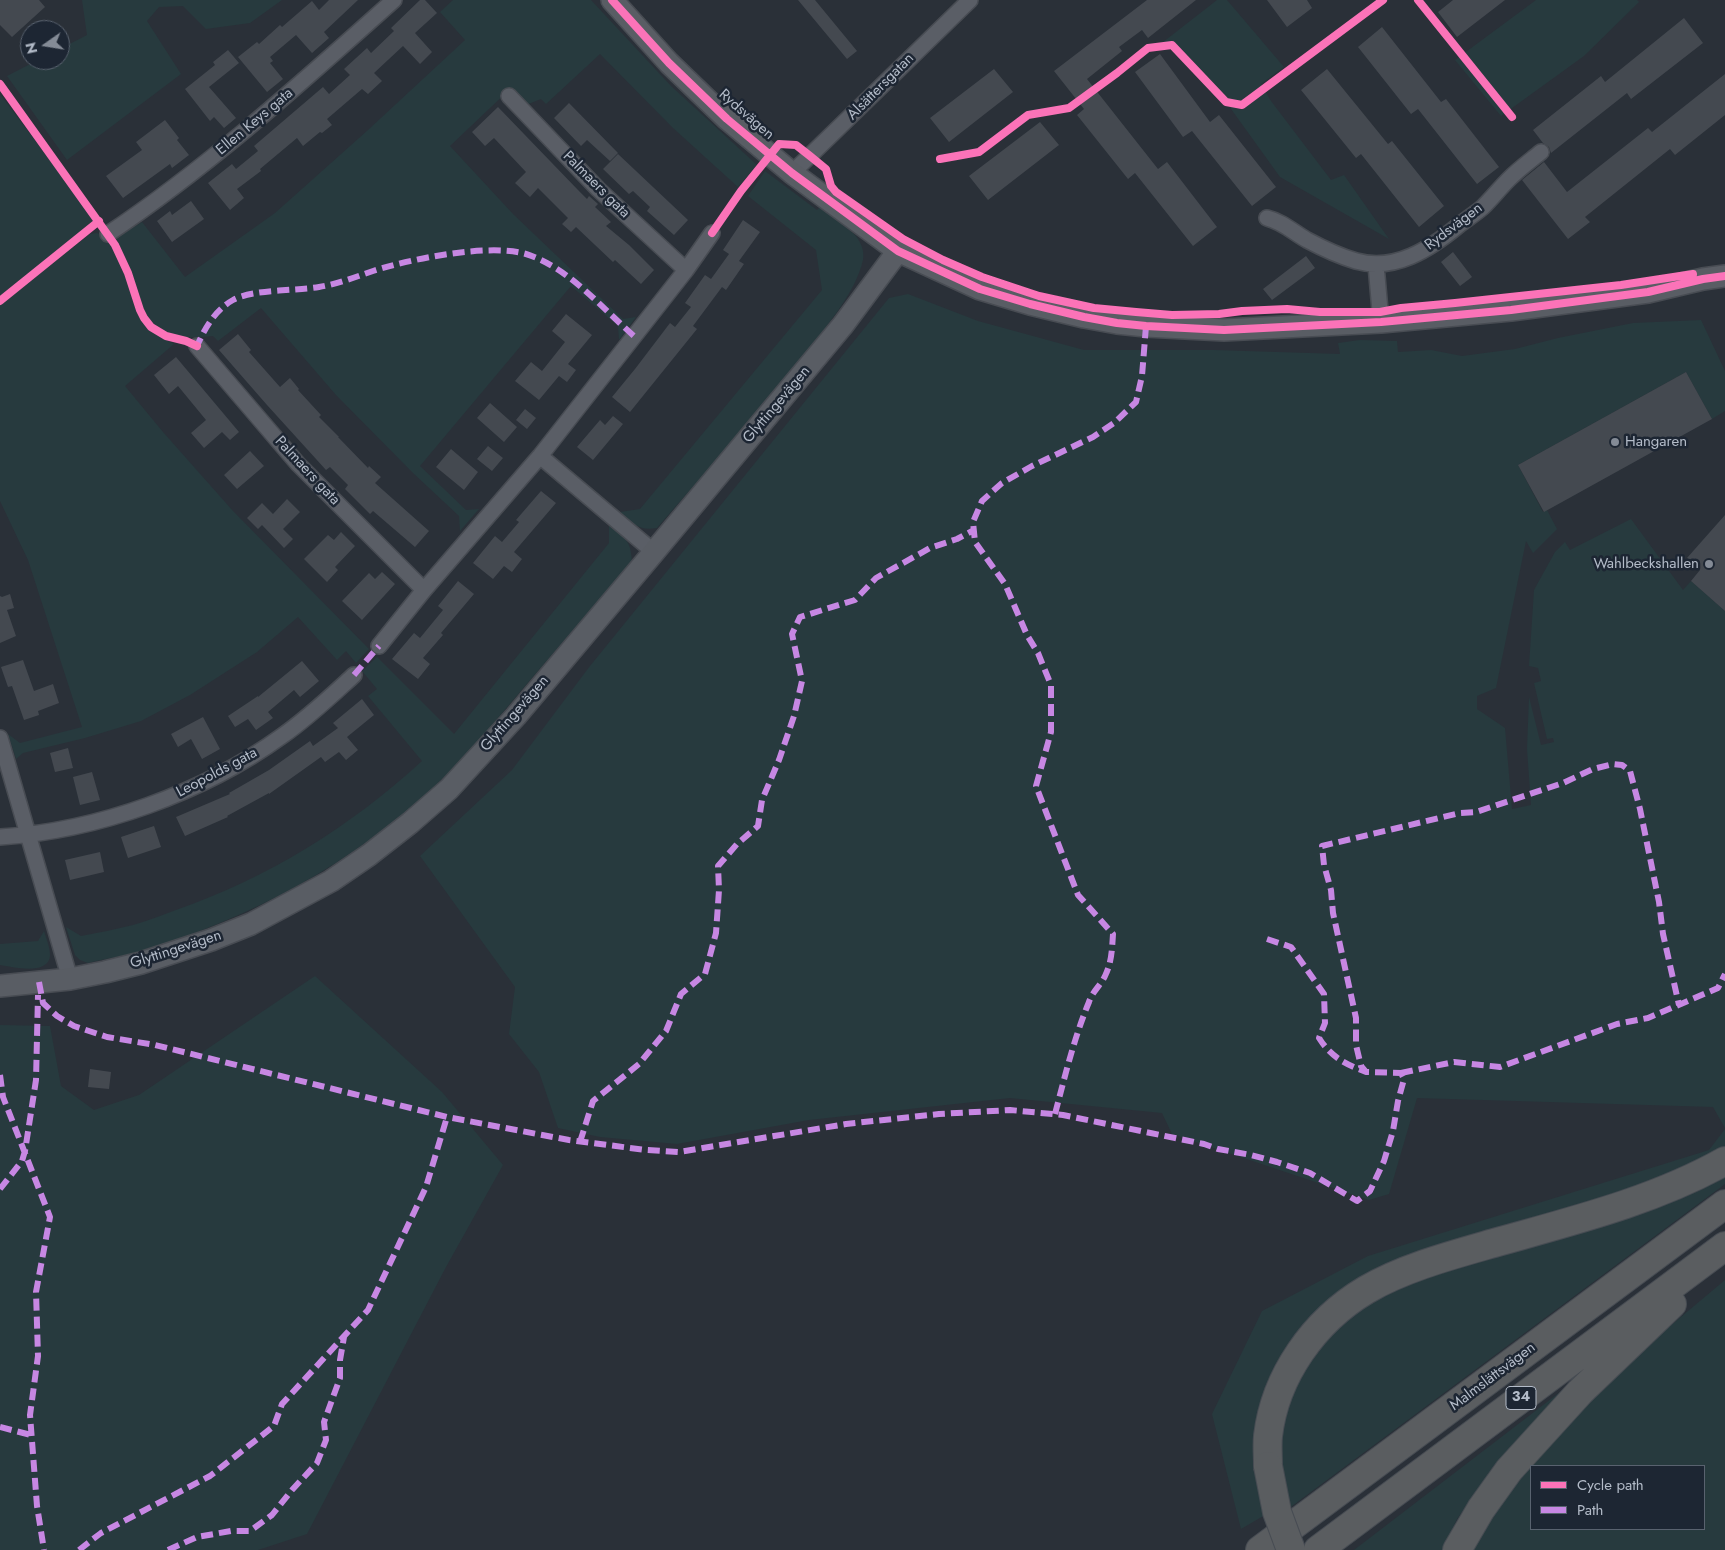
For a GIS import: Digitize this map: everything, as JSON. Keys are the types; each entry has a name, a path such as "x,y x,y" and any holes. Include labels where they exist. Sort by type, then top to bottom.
{"highway":[{"path":"1291,1550 1277,1512 1268,1466 1268,1437 1274,1408 1284,1381 1301,1349 1332,1315 1366,1290 1410,1269 1465,1251 1582,1218 1658,1192 1725,1161"},
{"name":"Malmslättsvägen","path":"1260,1550 1725,1204"},
{"name":"34","path":"1318,1550 1725,1246"},
{"path":"1457,1550 1481,1508 1509,1470 1580,1392 1725,1253"}],"street":[{"name":"Ellen Keys gata","path":"108,234 202,166 272,109 394,0"},
{"name":"Rydsvägen","path":"612,0 669,63 727,119 792,173 898,251 938,271 1004,297 1084,317 1146,326 1224,330 1381,322 1511,310 1648,292 1703,279 1725,276"},
{"name":"Alsättersgatan","path":"792,173 970,0"},
{"name":"Palmaers gata","path":"509,96 598,189 686,270"},
{"name":"Rydsvägen","path":"1376,265 1395,262 1413,256 1432,246 1483,207 1510,178 1541,152"},
{"path":"1267,218 1338,255 1376,265 1381,322"},
{"path":"379,646 424,590 540,456 686,270 712,233"},
{"name":"Glyttingevägen","path":"0,986 70,979 141,963 252,924 332,881 410,823 449,789 516,716 843,325 898,251"},
{"name":"Rydsvägen","path":"1648,292 1706,292 1725,289"},
{"name":"Palmaers gata","path":"197,346 298,464 424,590"},
{"path":"540,456 654,552"},
{"name":"Leopolds gata","path":"0,837 28,835 103,819 188,790 238,764 282,736 319,707 354,675"},
{"path":"0,738 70,979"}],"green space":[{"path":"82,0 282,0 250,23 206,29 183,6 159,7 147,21 181,74 67,160 7,76 20,69 70,70 70,44 87,35"},
{"path":"453,0 591,0 671,86 757,165 738,187 673,128 600,54 546,104 541,99 526,105 510,89 450,146 513,214 623,319 636,317 619,340 618,326 571,286 420,466 466,510 479,509 460,531 459,516 413,473 336,395 261,308 218,341 213,336 183,337 173,335 156,327 143,310 135,282 116,238 142,222 185,277 275,213 465,40 440,12"},
{"path":"1217,0 1227,0 1284,67 1261,84 1271,101 1331,180 1344,175 1389,239 1280,177 1226,102 1172,45 1158,46"},
{"path":"1536,0 1637,0 1639,2 1584,56 1501,116 1455,60"},
{"path":"0,94 95,220 0,297"},
{"path":"765,171 817,210 820,207 853,233 863,249 863,260 859,272 848,295 833,317 792,371 754,416 657,528 641,527 620,512 640,509 822,290 816,250 748,196"},
{"path":"97,233 107,239 114,248 125,273 133,300 143,321 153,332 174,344 125,386 233,511 369,649 356,663 346,651 337,660 298,617 257,652 190,695 141,721 85,738 23,753 16,759 8,734 20,743 82,727 28,560 0,501 0,305 90,234"},
{"path":"908,294 978,321 1084,350 1214,350 1340,354 1338,343 1360,340 1397,341 1398,352 1431,350 1462,356 1515,349 1633,323 1701,320 1725,371 1725,411 1712,419 1686,372 1518,465 1543,512 1547,510 1557,529 1533,553 1526,541 1496,688 1477,696 1477,709 1505,728 1512,809 1531,805 1527,749 1529,697 1541,745 1554,742 1553,738 1547,739 1534,683 1541,681 1538,668 1529,666 1534,590 1555,552 1565,542 1570,550 1631,519 1683,590 1691,581 1725,611 1725,1128 1713,1107 1417,1098 1389,1194 1369,1200 1172,1134 1162,1113 1010,1098 809,1120 677,1144 600,1137 558,1128 539,1072 509,1034 515,987 420,856 512,770 590,666 889,298"},
{"path":"609,525 629,544 632,562 472,748 406,812 337,862 300,884 224,922 144,950 88,963 80,960 75,955 66,927 81,936 138,923 243,883 337,829 395,785 422,761 368,696 377,689 362,671 377,657 454,734 609,543"},
{"path":"44,931 50,955 48,962 44,966 30,969 0,965 0,944 38,941"},
{"path":"315,976 442,1092 503,1165 446,1267 307,1534 258,1550 0,1550 0,1025 50,1026 61,1086 94,1110 139,1095"},
{"path":"1725,1129 1725,1147 1677,1171 1315,1313 1284,1351 1265,1393 1256,1434 1256,1478 1265,1515 1241,1529 1212,1414 1262,1311 1368,1256 1709,1150"},
{"path":"1725,1172 1725,1184 1288,1509 1280,1474 1279,1436 1295,1381 1337,1327 1382,1293"},
{"path":"1725,1280 1725,1550 1472,1550 1501,1500 1544,1446 1638,1353"},
{"path":"1564,1389 1565,1392 1495,1465 1457,1519 1443,1550 1354,1550"}],"building":[{"path":"0,0 39,0 45,7 31,20 20,20 20,30 12,37 0,25"},
{"path":"329,0 358,0 324,32 329,38 312,53 296,35 270,57 273,61 270,63 283,79 267,92 238,57 257,42 259,44 280,25 282,27 312,1 319,10"},
{"path":"420,0 425,0 437,13 415,33 432,52 420,64 403,46 374,73 382,81 368,94 362,89 327,119 332,125 322,133 320,132 303,146 297,138 260,169 261,171 237,189 244,198 230,210 208,183 232,164 236,169 258,151 254,146 323,87 329,94 350,75 344,69 367,48 371,53 394,31 391,28"},
{"path":"798,0 815,0 857,51 847,59"},
{"path":"1147,0 1196,0 1148,38 1142,30 1119,47 1122,51 1087,79 1158,169 1167,162 1217,227 1193,246 1135,173 1128,179 1077,115 1084,109 1054,71"},
{"path":"1267,0 1307,0 1312,8 1287,27"},
{"path":"1453,0 1505,0 1457,37 1438,12"},
{"path":"1684,18 1703,43 1631,99 1627,93 1551,153 1549,147 1543,143 1533,130 1601,76 1605,82"},
{"path":"1382,27 1441,102 1446,99 1499,167 1477,184 1418,109 1411,114 1358,47"},
{"path":"228,50 239,63 209,87 236,118 224,128 214,117 210,121 185,89 215,65 213,62"},
{"path":"1160,54 1210,122 1219,115 1276,187 1252,206 1192,131 1183,137 1135,72"},
{"path":"994,69 1013,92 949,142 930,118"},
{"path":"1327,69 1388,144 1392,141 1444,206 1419,227 1361,154 1356,158 1301,90"},
{"path":"1725,74 1725,115 1675,155 1670,149 1585,217 1590,222 1568,239 1522,180 1544,162 1567,192 1648,128 1652,132"},
{"path":"569,103 618,153 610,161 587,140 581,146 554,118"},
{"path":"498,107 587,199 589,196 598,204 595,207 611,222 606,226 629,245 654,270 641,284 615,260 613,262 576,227 571,232 562,224 568,218 538,188 530,197 515,183 526,172 494,138 485,146 472,132"},
{"path":"165,120 189,155 172,168 170,164 123,198 106,176 142,150 136,142"},
{"path":"1040,122 1059,145 988,200 969,176"},
{"path":"618,154 688,220 674,235 647,211 650,207 633,191 629,194 603,169"},
{"path":"191,201 204,219 172,242 157,221 170,211 172,215"},
{"path":"743,220 760,232 739,261 744,264 726,290 722,287 693,326 697,329 630,412 612,397 670,323 675,327 691,307 685,303 705,275 711,279 729,254 723,250"},
{"path":"1453,252 1472,277 1460,286 1441,262"},
{"path":"1306,256 1315,268 1272,300 1263,289"},
{"path":"566,314 592,335 568,364 576,370 567,382 559,376 539,400 515,381 531,362 542,371 565,342 552,331"},
{"path":"238,334 251,350 249,352 280,387 290,378 298,390 321,415 319,417 368,468 369,466 381,477 375,483 429,531 415,547 373,511 370,514 345,489 348,485 330,467 326,470 219,350"},
{"path":"176,357 239,432 230,440 222,432 204,448 191,433 206,420 178,386 169,394 154,375"},
{"name":"Hangaren","path":"1686,372 1712,419 1544,512 1518,465"},
{"path":"490,403 517,427 504,442 477,418"},
{"path":"525,409 536,418 527,429 516,420"},
{"path":"613,416 623,424 593,460 577,447 600,420 605,425"},
{"path":"488,446 503,458 492,471 477,459"},
{"path":"451,449 478,472 464,490 436,467"},
{"path":"250,451 264,466 237,489 224,475"},
{"path":"541,491 556,503 514,552 522,559 512,572 504,566 493,579 473,563 495,536 502,542 519,522 516,520"},
{"path":"287,499 300,512 283,529 293,539 284,548 262,525 258,529 247,518 262,503 273,514"},
{"name":"Wahlbeckshallen","path":"1725,515 1725,611 1691,581 1700,570 1687,558"},
{"path":"341,532 355,546 335,567 338,570 327,582 304,559 328,535 334,540"},
{"path":"382,572 395,584 362,620 342,601 369,573 375,579"},
{"path":"458,581 474,594 441,633 443,635 423,658 430,664 418,679 392,659 414,633 420,638 443,610 438,606"},
{"path":"10,594 14,608 7,610 16,636 0,643 0,596"},
{"path":"23,660 34,691 53,684 59,703 38,711 39,715 24,720 12,686 8,687 1,667"},
{"path":"302,661 319,681 300,697 294,690 268,712 273,718 256,730 248,719 235,727 228,716 258,697"},
{"path":"362,699 374,715 347,737 358,750 346,760 339,752 325,762 321,757 269,794 228,817 185,836 176,817 230,794 269,770 310,741 313,746 338,728 333,723"},
{"path":"203,717 220,749 202,759 191,739 178,747 171,734"},
{"path":"68,748 73,768 55,772 50,753"},
{"path":"92,772 100,800 80,805 73,777"},
{"path":"154,826 161,847 128,858 121,837"},
{"path":"100,852 104,872 70,880 65,860"},
{"path":"90,1069 111,1072 109,1089 88,1087"}],"marked path":[{"path":"194,345 197,346 207,326 216,314 227,304 241,296 319,287 389,266 428,257 492,250 526,254 556,268 584,289 634,336"},
{"path":"1055,1114 1070,1057 1090,998 1109,966 1113,934 1078,895 1036,786 1051,732 1051,685 1005,584 975,542 973,522 982,501 1002,483 1032,466 1093,437 1114,423 1136,402 1142,376 1146,326"},
{"path":"580,1142 593,1101 639,1064 666,1031 681,994 705,974 716,933 719,890 718,866 737,844 758,826 762,800 779,760 794,716 802,681 792,634 800,617 855,600 876,578 930,548 957,539 974,530"},
{"path":"354,675 379,646"},
{"path":"39,982 43,1003 57,1016 74,1026 107,1037 155,1045 447,1117 569,1140 646,1150 679,1152 846,1124 939,1114 1010,1110 1063,1115 1251,1155 1310,1173 1357,1201 1370,1191 1384,1161 1393,1131 1404,1079 1401,1073 1366,1072 1361,1066 1356,1045 1356,1018 1333,913 1331,890 1324,865 1322,846 1460,813 1476,812 1563,783 1593,769 1613,764 1622,765 1630,771 1640,809 1659,902 1663,934 1679,1005"},
{"path":"1267,939 1291,947 1324,994 1325,1023 1319,1038 1324,1045 1339,1059 1366,1072"},
{"path":"1401,1073 1454,1062 1500,1067 1617,1024 1648,1018 1718,988 1725,974"},
{"path":"0,1189 22,1161 25,1151 36,1080 38,995"},
{"path":"0,1075 3,1097 50,1217 36,1292 38,1356 30,1415 37,1506 44,1550"},
{"path":"79,1550 101,1533 210,1476 274,1426 282,1404 368,1310 426,1187 447,1117"},
{"path":"168,1550 197,1537 231,1531 250,1531 272,1515 317,1463 326,1440 324,1422 340,1378 340,1360 344,1337"},
{"path":"0,1427 31,1435"}],"cycle path":[{"path":"612,0 669,63 727,119 792,173 898,251 980,289 1030,304 1117,323 1224,330 1381,322 1511,310 1648,292 1703,279 1725,276"},
{"path":"940,159 979,152 1028,115 1069,108 1148,48 1172,45 1226,102 1242,105 1383,0"},
{"path":"1418,0 1512,117"},
{"path":"0,84 115,245 128,273 144,318 151,327 166,336 197,346"},
{"path":"712,233 741,191 779,144 796,145 826,169 831,186 836,192 903,239 943,260 982,277 1039,296 1094,308 1172,315 1287,309 1320,312 1380,312 1401,308 1621,285 1693,274"},
{"path":"0,301 99,221"}],"place":[{"name":"Hangaren","path":"1615,442"},
{"name":"Wahlbeckshallen","path":"1709,564"}]}
